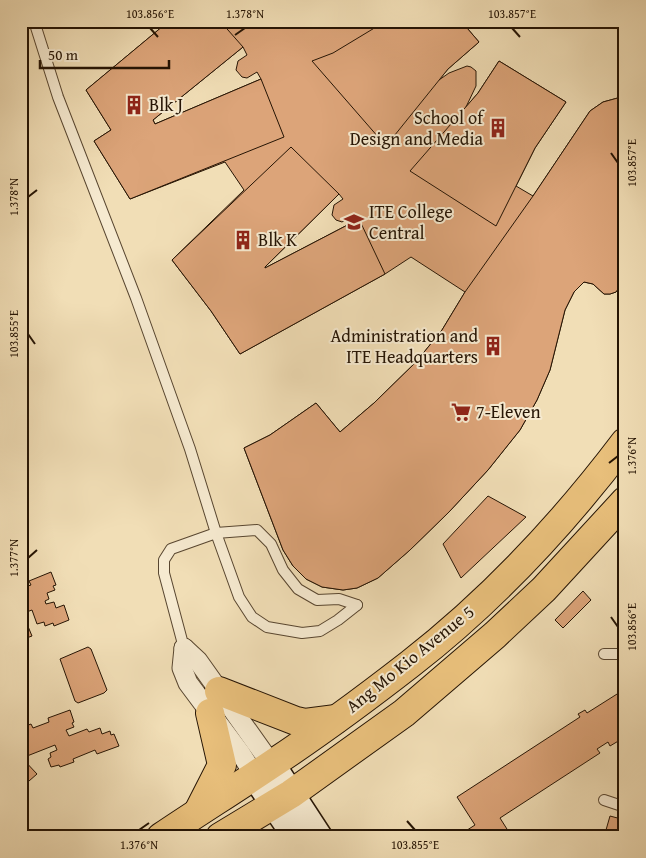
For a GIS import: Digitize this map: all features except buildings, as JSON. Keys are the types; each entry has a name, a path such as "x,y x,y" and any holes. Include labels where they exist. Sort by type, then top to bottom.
{"main road":[{"name":"Ang Mo Kio Avenue 5","path":"162,837 336,719 411,663 472,610 533,551 590,488 625,442"},
{"name":"Ang Mo Kio Avenue 5","path":"220,837 282,799 404,713 495,635 544,589 625,501"},
{"path":"198,812 222,765 215,702 296,721 336,719"},
{"path":"263,770 282,799 320,837"},
{"path":"282,799 296,837"}],"street":[{"path":"184,648 198,661 215,702 263,770"}],"lane":[{"path":"34,21 58,97 136,298 190,449 216,533 239,597 252,616 267,627 302,633 320,631 357,605 338,599 317,600 298,589 283,570 271,544 257,530 216,533 171,549 164,560 164,573 184,648"},
{"path":"604,654 625,656"},
{"path":"604,800 625,807"}],"place":[{"name":"Blk J","path":"134,105"},
{"name":"School of Design and Media","path":"498,128"},
{"name":"ITE College Central","path":"354,222"},
{"name":"Blk K","path":"243,240"},
{"name":"Administration and ITE Headquarters","path":"493,346"},
{"name":"7-Eleven","path":"461,412"}]}
